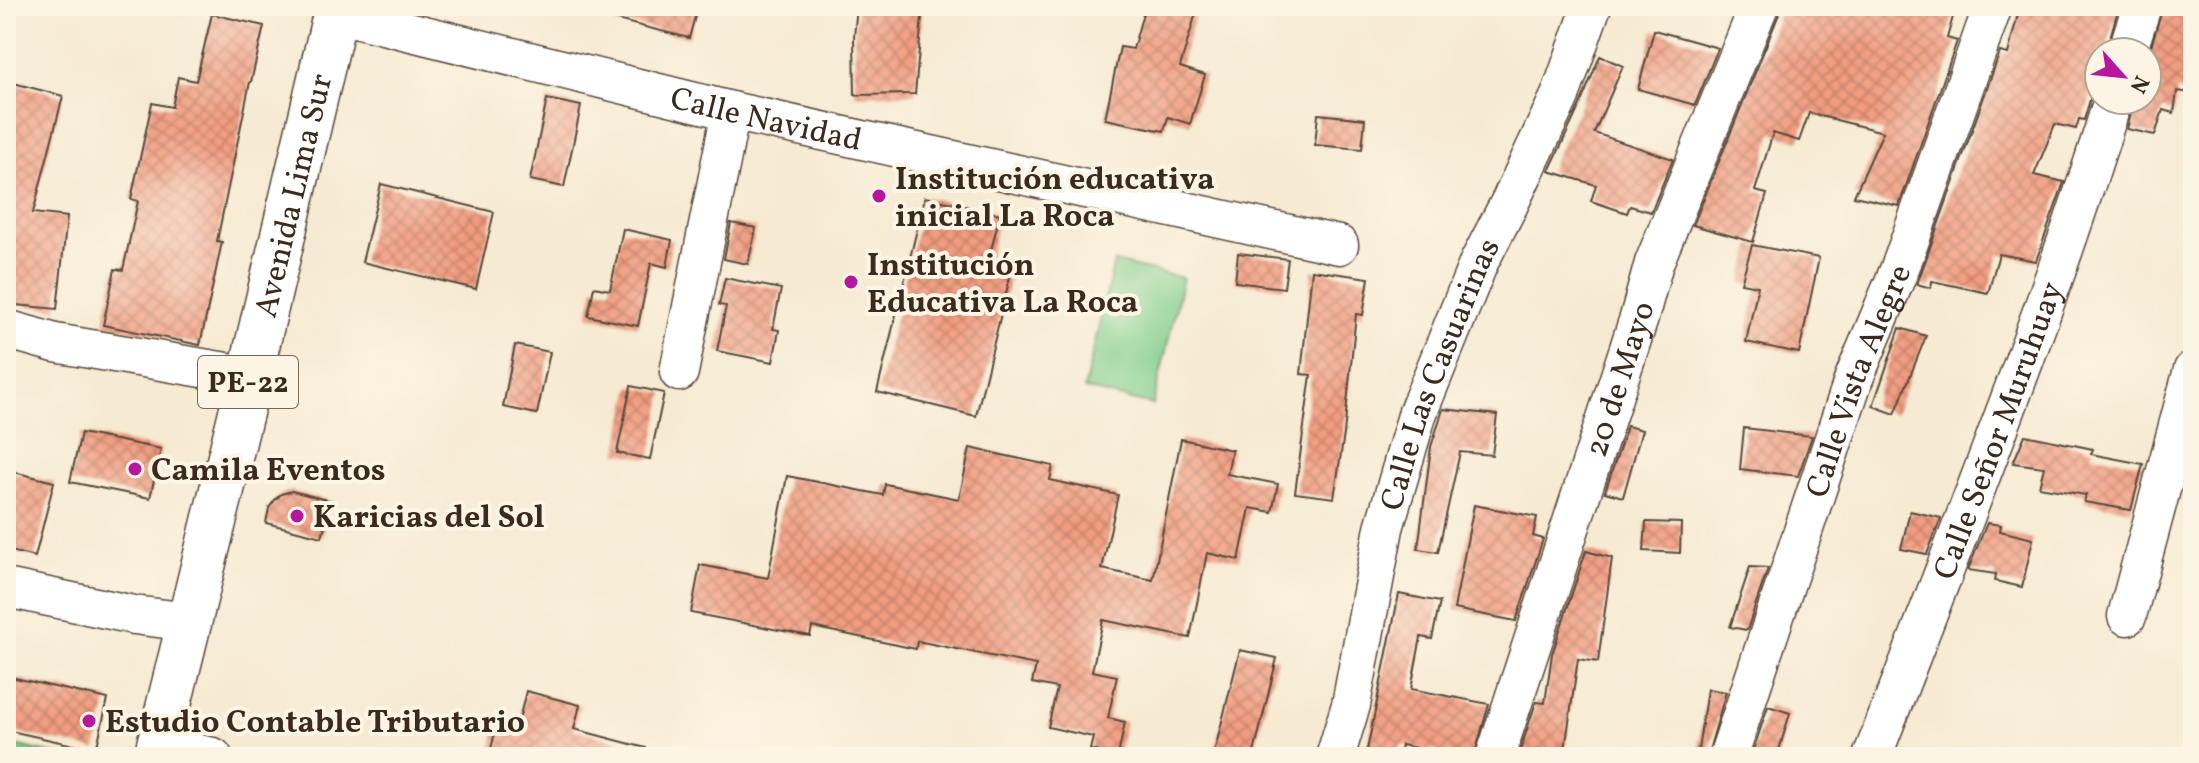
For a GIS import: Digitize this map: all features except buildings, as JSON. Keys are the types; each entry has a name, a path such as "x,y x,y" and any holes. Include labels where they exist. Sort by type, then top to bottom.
{"highway":[{"name":"Avenida Lima Sur","path":"157,751 336,10"}],"street":[{"name":"Calle Las Casuarinas","path":"1335,757 1351,705 1384,528 1418,412 1479,262 1560,96 1592,6"},
{"name":"20 de Mayo","path":"1495,757 1639,318 1654,263 1759,6"},
{"name":"Calle Vista Alegre","path":"1728,757 1854,378 1900,268 1993,6"},
{"path":"2132,36 2142,6"},
{"name":"Calle Navidad","path":"336,10 731,111 1339,245"},
{"path":"679,372 731,111"},
{"name":"Calle Señor Muruhuay","path":"1872,757 2048,296 2080,208 2108,116"},
{"path":"6,329 55,343 250,376"},
{"path":"2127,616 2193,370"},
{"path":"6,588 134,615 189,622"},
{"path":"157,751 213,757"}],"green space":[{"path":"1114,262 1183,278 1153,405 1084,389"},
{"path":"6,743 67,757 6,757"}],"place":[{"name":"Institución educativa inicial La Roca","path":"879,196"},
{"name":"Institución Educativa La Roca","path":"851,282"},
{"name":"Camila Eventos","path":"135,469"},
{"name":"Karicias del Sol","path":"297,516"},
{"name":"Estudio Contable Tributario","path":"89,721"}]}
